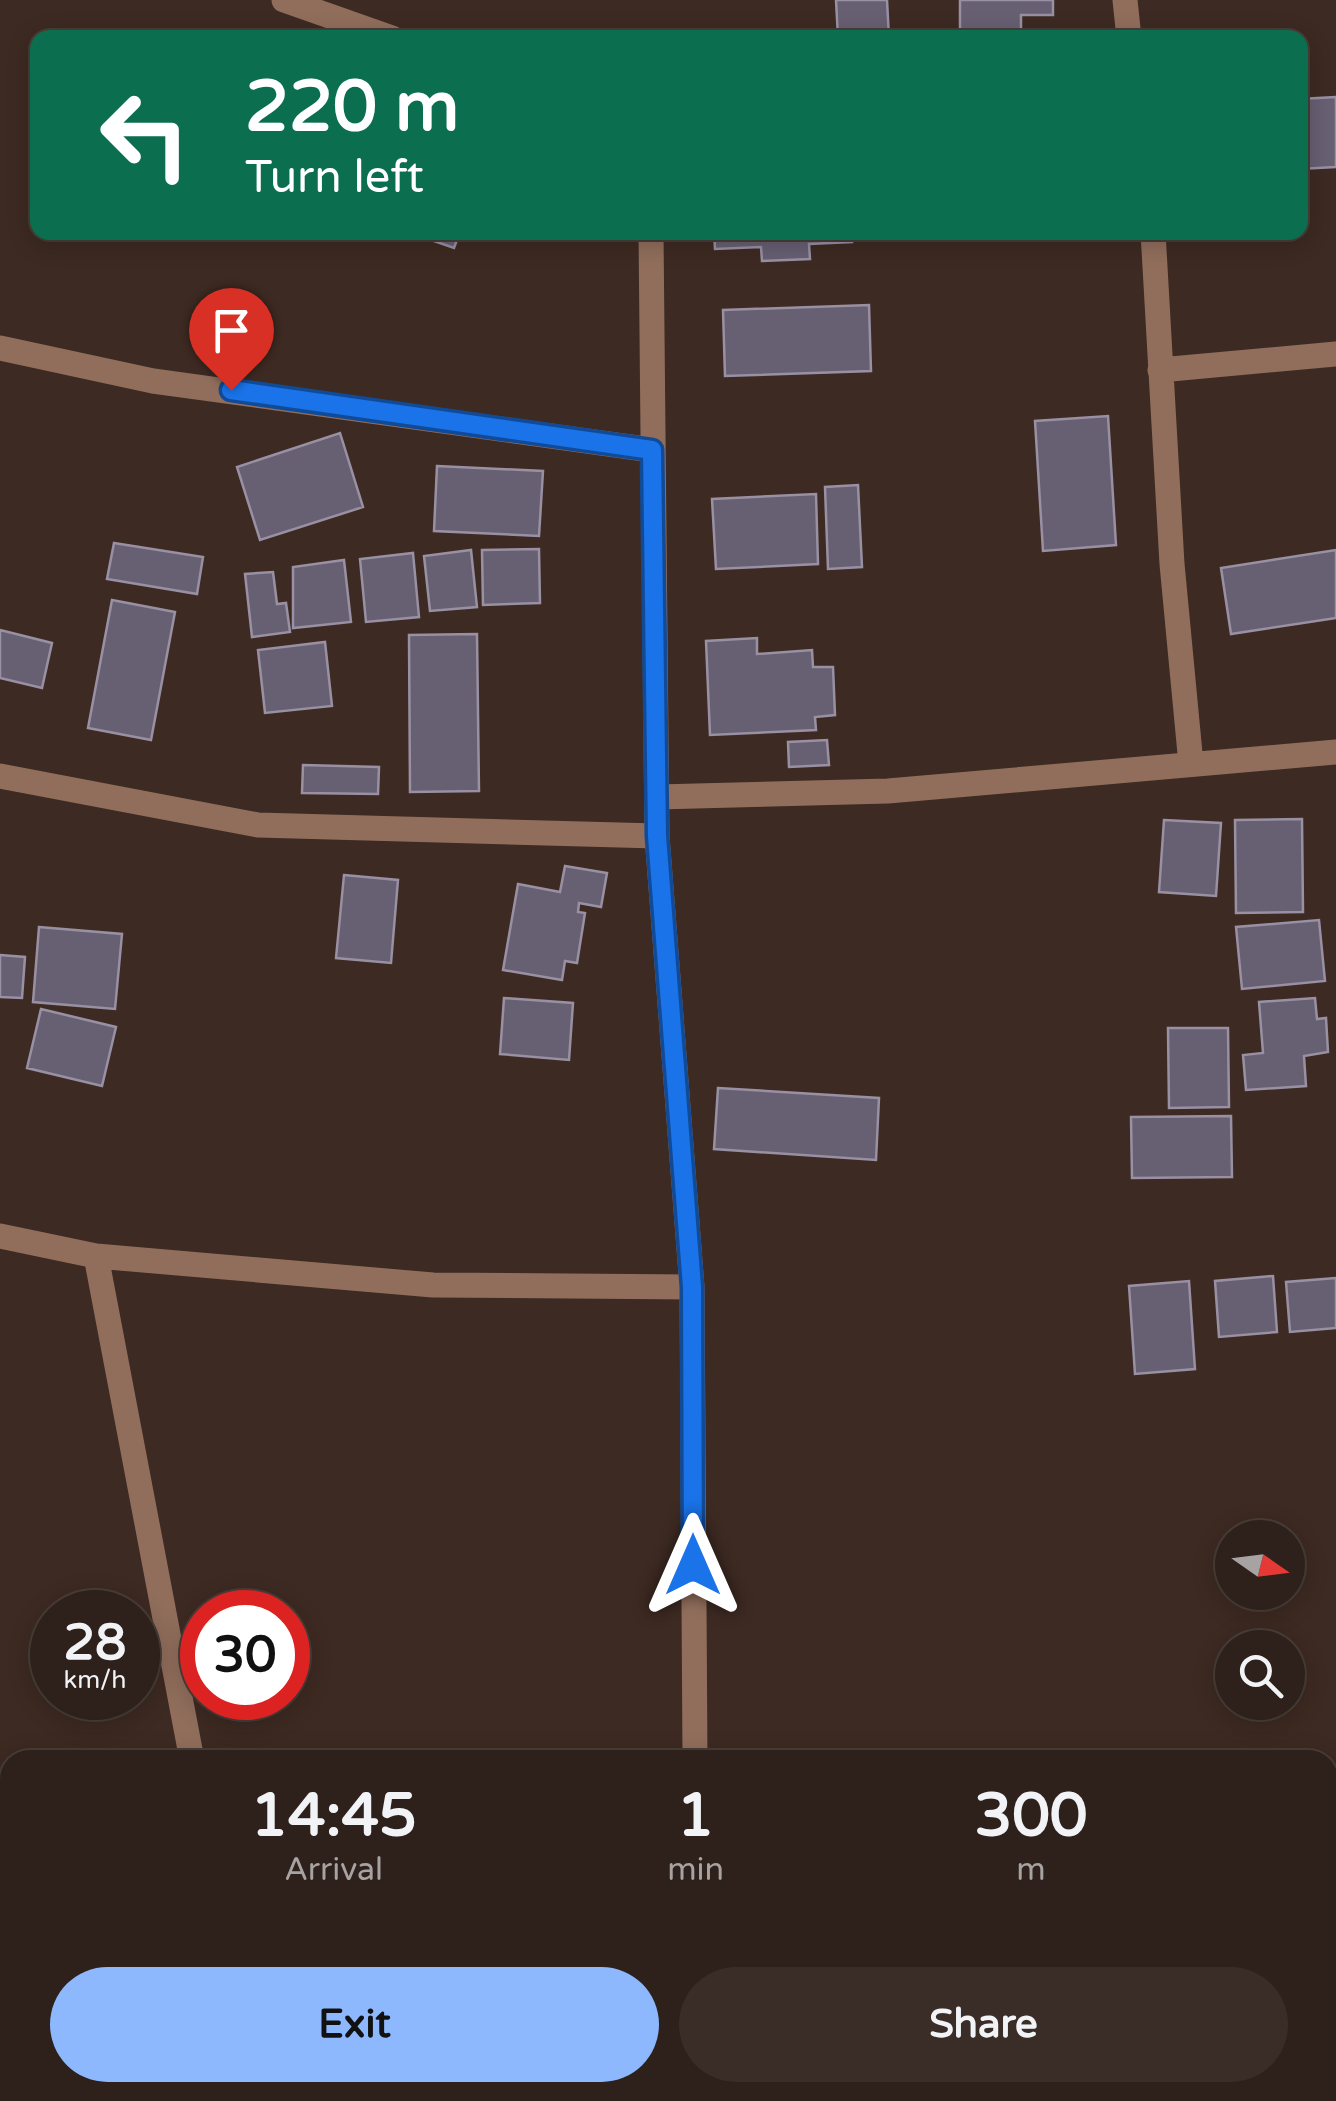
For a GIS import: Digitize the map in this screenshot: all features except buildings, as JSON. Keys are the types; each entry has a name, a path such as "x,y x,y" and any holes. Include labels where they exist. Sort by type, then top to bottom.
{"street":[{"path":"284,0 369,30"},
{"path":"1125,0 1129,30"},
{"path":"652,240 657,836 692,1287 695,1750"},
{"path":"1153,240 1172,564 1192,764"},
{"path":"0,348 153,381 387,410 516,433 652,450"},
{"path":"1160,370 1336,354"},
{"path":"657,797 888,791 1336,752"},
{"path":"0,776 258,825 657,836"},
{"path":"0,1236 96,1256 433,1285 692,1287"},
{"path":"96,1256 190,1750"}],"route":[{"path":"231,390 652,450 657,836 692,1287 693,1565"}]}
